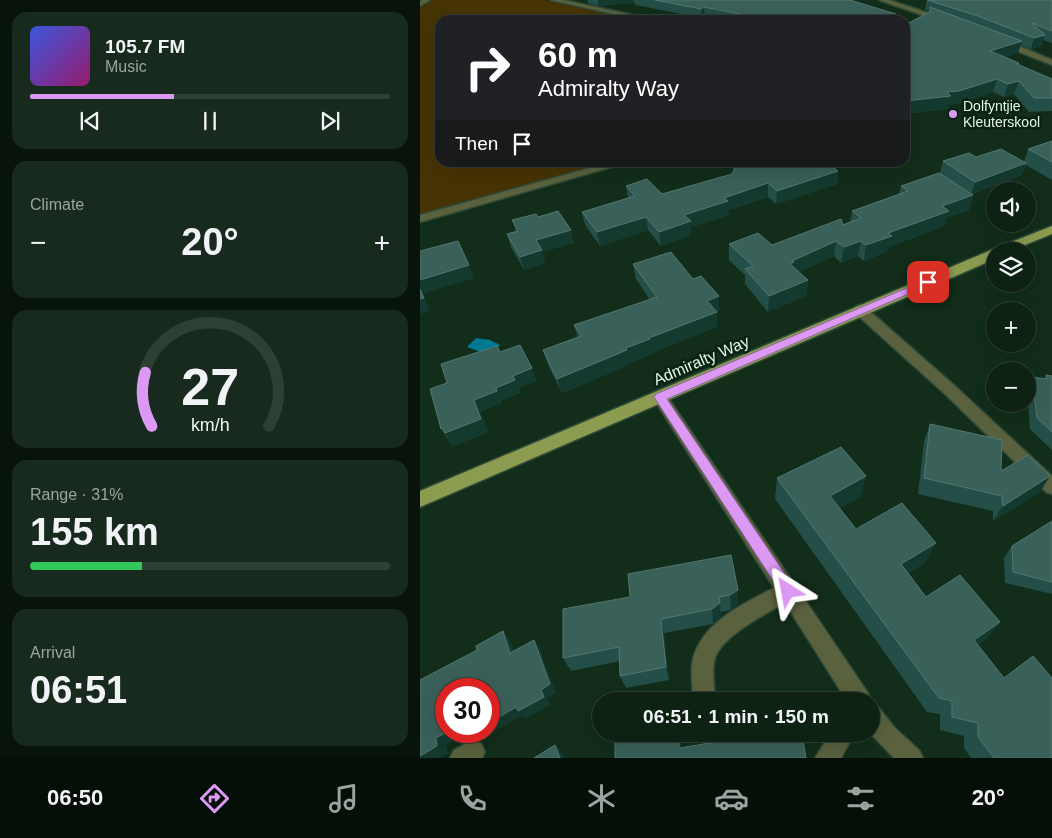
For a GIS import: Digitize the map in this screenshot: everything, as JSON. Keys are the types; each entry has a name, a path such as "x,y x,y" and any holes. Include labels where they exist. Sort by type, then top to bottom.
{"main road":[{"path":"1022,242 1052,230"},
{"name":"Admiralty Way","path":"420,499 986,258"}],"street":[{"path":"420,4 428,0"},
{"path":"553,0 627,15"},
{"path":"882,0 953,23"},
{"path":"896,4 907,0"},
{"path":"998,40 1052,63"},
{"path":"420,219 606,167"},
{"path":"860,310 1052,487"},
{"path":"660,397 854,692"},
{"path":"704,692 704,660 713,643 728,628 752,611 788,591"},
{"path":"880,727 911,758"},
{"path":"827,758 838,742"}],"shaded area":[{"path":"432,0 543,0 616,15 435,15 435,167 591,167 420,214 420,7"}],"water":[{"path":"476,338 490,340 500,345 491,355 481,355 478,351 467,347"}],"building":[{"path":"655,0 850,0 896,14 745,15 704,7 701,9"},
{"path":"927,0 1052,0 1052,31 1032,23 1045,35 1034,38 978,16"},
{"path":"930,7 1022,41 990,51 1052,79 1052,98 1034,98 1019,81 1008,84 997,79 959,91 947,92 951,96 910,100 910,22 931,11"},
{"path":"1052,141 1052,162 1028,149"},
{"path":"1001,149 1026,163 975,182 943,161 969,153 976,157"},
{"path":"735,167 833,167 838,171 777,191 768,183 724,198 728,201 684,215 691,221 659,232 646,217 597,232 582,212 635,196 626,186 647,179 662,194 732,174"},
{"path":"939,173 973,195 942,206 949,211 888,233 892,236 866,245 861,241 844,247 836,241 792,261 794,262 790,264 808,280 769,296 745,269 753,266 729,244 758,233 772,245 841,219 843,225 861,218 852,211 908,191 901,186"},
{"path":"558,211 571,230 536,240 542,250 520,257 507,234 518,231 512,220 536,214 538,217"},
{"path":"458,241 469,265 420,280 420,251"},
{"path":"671,252 693,279 701,276 719,296 707,301 717,312 649,338 626,348 627,350 557,379 543,350 581,336 574,325 657,297 633,264"},
{"path":"420,289 424,298 420,299"},
{"path":"520,345 532,368 513,376 515,380 496,388 497,391 474,400 481,419 445,433 443,428 441,429 430,389 447,383 441,364 497,346 500,352"},
{"path":"1046,375 1052,376 1052,432 1037,418 1036,410 1036,378 1047,379"},
{"path":"930,424 1002,440 1001,471 1028,455 1050,476 1003,506 1002,496 924,478"},
{"path":"841,447 866,476 830,496 856,529 902,503 936,543 901,564 926,597 960,575 1000,622 974,640 1004,678 1033,656 1052,678 1052,758 994,758 978,737 978,723 952,717 952,701 939,698 777,478"},
{"path":"1052,521 1052,582 1013,572 1012,546"},
{"path":"731,555 738,590 730,595 719,597 720,603 712,609 661,619 666,667 620,676 619,647 563,658 563,609 630,597 628,574"},
{"path":"503,631 510,653 534,640 550,684 541,690 544,697 518,711 516,707 500,716 500,678 435,678 435,743 437,746 420,756 420,680 477,650 476,646"},
{"path":"615,742 679,742 679,748 716,742 803,742 806,758 615,758"},
{"path":"555,745 560,758 534,758"}],"place":[{"name":"Dolfyntjie Kleuterskool","path":"953,114"}],"route":[{"path":"788,591 660,397 928,282"}]}
